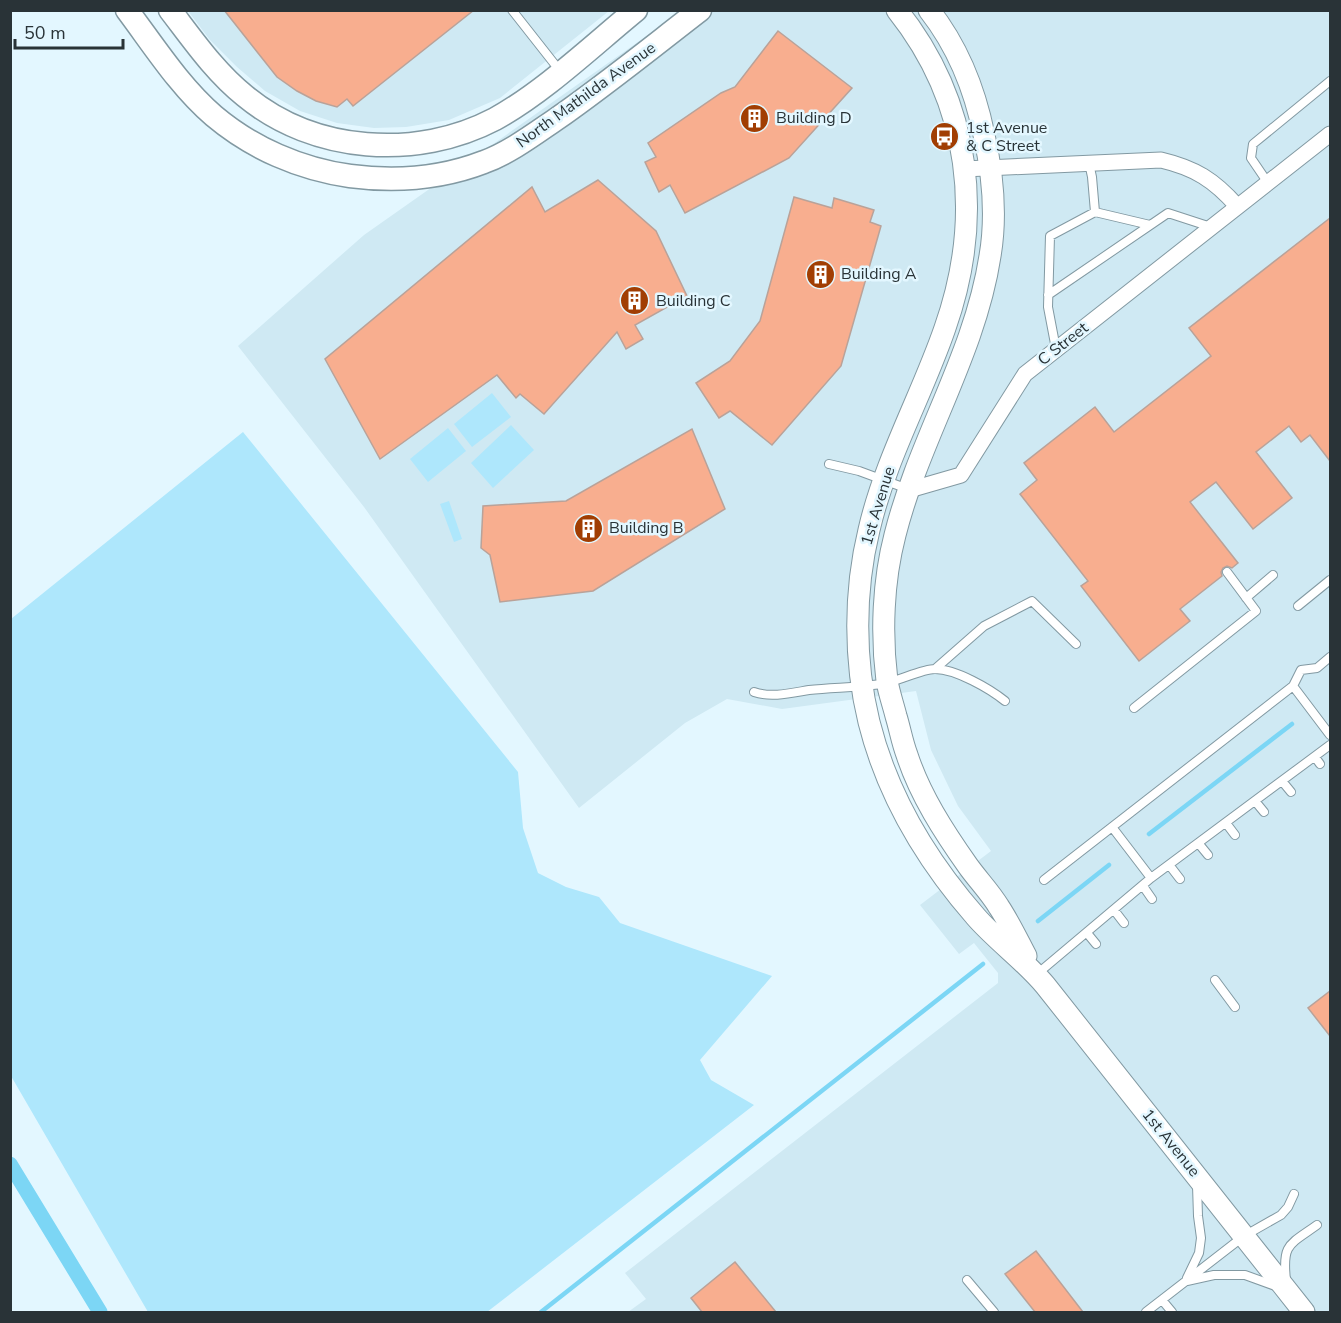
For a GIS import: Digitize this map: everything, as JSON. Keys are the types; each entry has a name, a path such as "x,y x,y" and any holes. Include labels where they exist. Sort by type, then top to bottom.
{"main road":[{"name":"North Mathilda Avenue","path":"127,10 188,89 213,115 239,135 298,164 328,173 393,180 424,178 457,171 487,161 515,146 575,106 700,10"},
{"name":"North Mathilda Avenue","path":"170,10 224,77 247,98 274,116 334,140 394,146 425,143 475,128 516,105 561,72 636,10"}],"street":[{"name":"1st Avenue","path":"897,10 927,53 955,118 968,209 965,251 946,327 884,481 869,527 861,572 859,644 861,686 882,763 899,805 949,884 977,919 1036,975 1304,1312"},
{"name":"1st Avenue","path":"929,10 950,40 968,79 981,120 991,168 994,208 991,254 983,294 970,336 909,490 895,534 886,575 887,682 907,756 922,792 964,860 998,906 1036,975"},
{"name":"C Street","path":"909,490 961,475 1025,374 1330,135"},
{"path":"964,169 1161,160 1187,166 1207,178 1237,206"}],"lane":[{"path":"512,10 561,72"},
{"path":"1268,183 1251,158 1253,144 1330,81"},
{"path":"1089,163 1095,212"},
{"path":"1056,349 1048,307 1050,236 1095,212 1150,225"},
{"path":"1048,295 1168,213 1211,227"},
{"path":"829,464 859,471 909,490"},
{"path":"1134,708 1256,611 1227,572"},
{"path":"1246,598 1273,575"},
{"path":"1298,606 1330,580"},
{"path":"754,692 769,696 861,686 887,682 935,669 984,626 1032,602 1076,644"},
{"path":"1044,880 1293,686 1301,670 1317,668 1330,657"},
{"path":"935,669 986,686 1005,701"},
{"path":"1293,686 1330,735"},
{"path":"1036,975 1151,878 1330,745"},
{"path":"1315,757 1320,764"},
{"path":"1282,781 1292,792"},
{"path":"1255,801 1264,812"},
{"path":"1226,824 1235,835"},
{"path":"1112,827 1151,878"},
{"path":"1199,844 1208,855"},
{"path":"1170,866 1180,879"},
{"path":"1143,886 1152,899"},
{"path":"1114,910 1124,923"},
{"path":"1087,933 1096,944"},
{"path":"1215,980 1235,1007"},
{"path":"1185,1282 1200,1253 1197,1175"},
{"path":"1146,1312 1244,1236 1281,1215 1294,1194"},
{"path":"1185,1282 1214,1275 1245,1275 1287,1291 1284,1259 1290,1245 1317,1226"},
{"path":"967,1280 994,1312"},
{"path":"1162,1300 1172,1312"}],"shaded area":[{"path":"188,11 609,11 500,98 449,120 406,127 374,128 337,123 300,111 265,91 210,40"},
{"path":"682,11 1330,11 1330,1312 628,1312 646,1299 625,1273 998,983 998,973 974,943 959,954 920,905 991,851 958,806 931,750 916,691 782,709 727,699 685,723 579,808 364,507 238,346 364,235"},
{"path":"492,393 511,417 472,447 454,424"},
{"path":"511,425 534,450 493,488 471,463"},
{"path":"448,428 466,451 428,482 410,459"},
{"path":"243,432 518,772 523,828 538,873 566,887 599,897 620,923 772,976 700,1060 711,1080 754,1105 487,1312 148,1312 11,1076 11,619"},
{"path":"449,501 462,539 454,542 440,504"}],"building":[{"path":"224,10 474,10 353,106 347,99 337,107 316,101 277,77"},
{"name":"Building D","path":"778,31 852,88 789,158 685,213 670,185 659,192 645,162 656,157 648,143 721,93 735,87"},
{"path":"598,180 656,231 687,296 635,325 643,339 626,349 617,332 544,414 520,394 516,398 497,375 380,459 325,359 532,187 545,212"},
{"name":"Building A","path":"794,197 832,208 834,198 874,210 870,222 881,226 841,366 772,445 730,411 719,418 696,383 730,361 760,321"},
{"path":"1330,218 1330,461 1310,435 1301,442 1289,426 1256,452 1292,498 1253,529 1216,482 1190,502 1238,563 1232,568 1227,566 1223,568 1222,576 1180,609 1190,621 1139,661 1081,586 1088,581 1020,494 1037,480 1024,463 1095,407 1114,432 1211,356 1189,328"},
{"name":"Building B","path":"692,429 725,509 593,591 500,602 490,555 481,548 483,506 566,501"},
{"path":"1330,991 1330,1036 1308,1008"},
{"path":"1036,1251 1083,1312 1035,1312 1005,1274"},
{"path":"735,1262 776,1312 702,1312 691,1298"}],"waterway":[{"path":"1149,834 1292,724"},
{"path":"1038,921 1109,865"},
{"path":"541,1312 983,964"},
{"path":"10,1164 100,1312"}],"place":[{"name":"Building D","path":"755,118"},
{"name":"1st Avenue & C Street","path":"945,137"},
{"name":"Building A","path":"820,274"},
{"name":"Building C","path":"635,301"},
{"name":"Building B","path":"588,528"}]}
